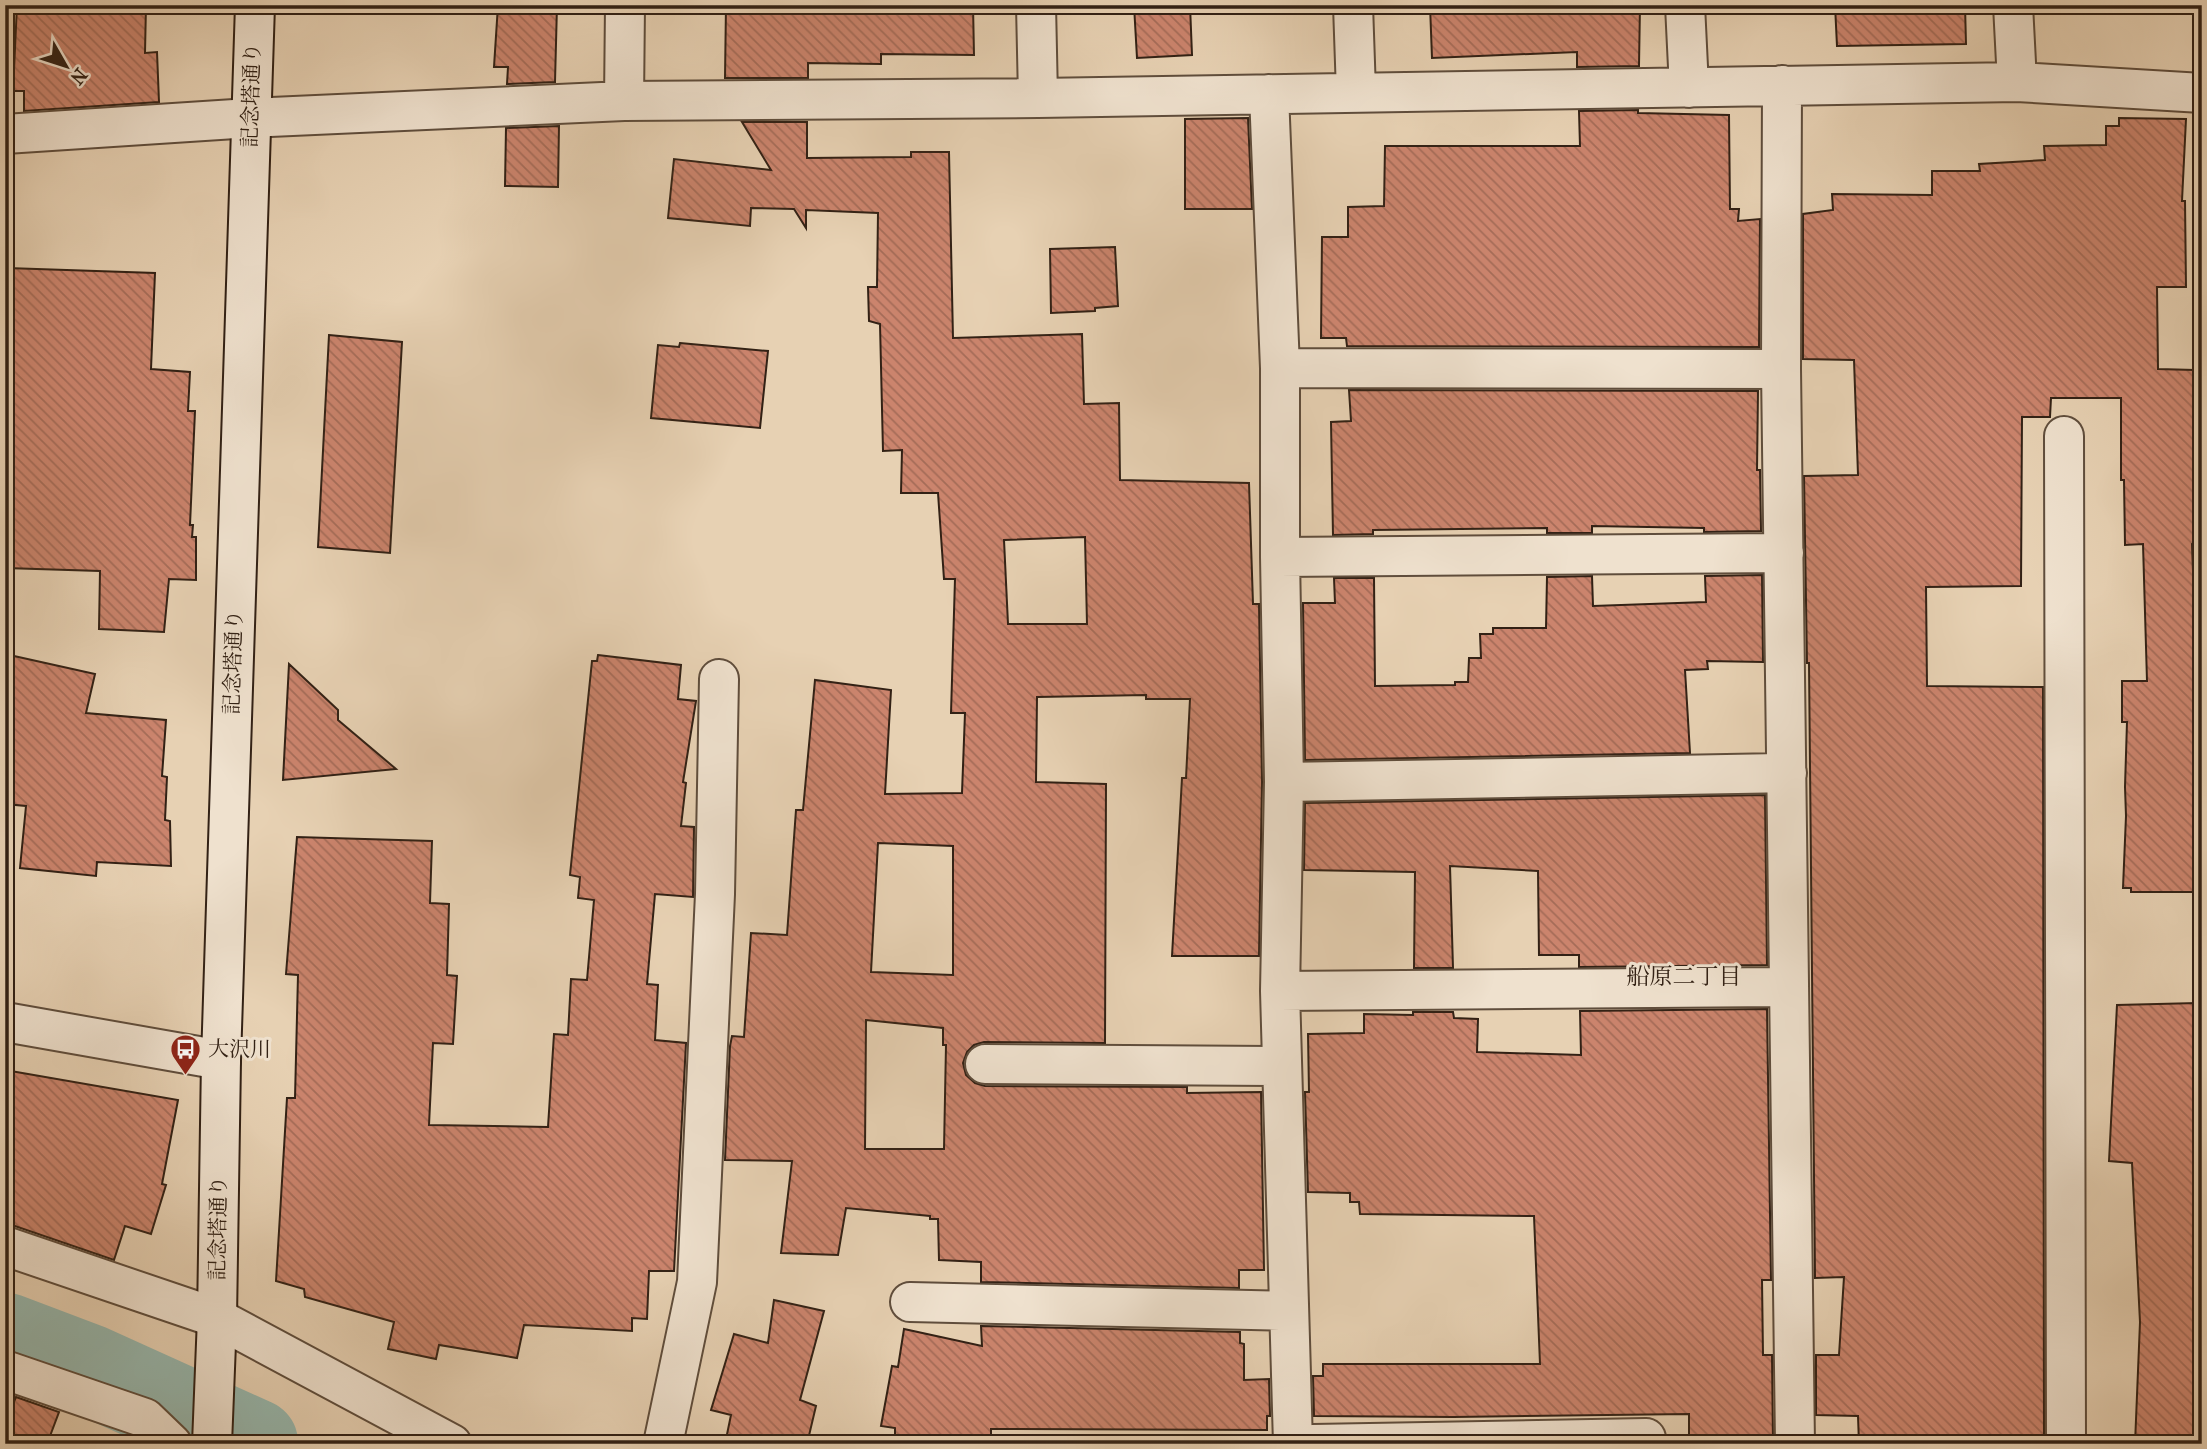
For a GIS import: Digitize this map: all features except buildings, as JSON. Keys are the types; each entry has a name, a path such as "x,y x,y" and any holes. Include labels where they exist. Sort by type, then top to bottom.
{"street":[{"name":"記念塔通り","path":"212,1444 221,1060 255,5"},
{"path":"624,101 625,5"},
{"path":"1036,5 1038,98"},
{"path":"1353,5 1356,92"},
{"path":"1685,5 1689,88"},
{"path":"2013,5 2017,82"},
{"path":"5,134 250,118 624,101 1038,98 2017,82 2202,93"},
{"path":"1782,85 1781,369 1796,1444"},
{"path":"1269,94 1280,368 1284,782 1280,991 1293,1444"},
{"path":"1280,368 1781,369"},
{"path":"2064,436 2066,1444"},
{"path":"1280,557 1784,553"},
{"path":"663,1444 697,1282 715,894 719,679"},
{"path":"1284,782 1787,773"},
{"path":"1280,991 1789,987"},
{"path":"5,1022 221,1060"},
{"path":"985,1063 1282,1066"},
{"path":"5,1246 217,1318 452,1444"},
{"path":"910,1302 1289,1311"},
{"path":"5,1370 145,1418 172,1444"},
{"path":"1313,1444 1646,1438 1646,1444"}],"waterway":[{"name":"大沢川","path":"5,1338 87,1369 253,1444"}],"place":[{"name":"大沢川","path":"185,1076"}],"district":[{"name":"船原二丁目","path":"1684,976"}]}
